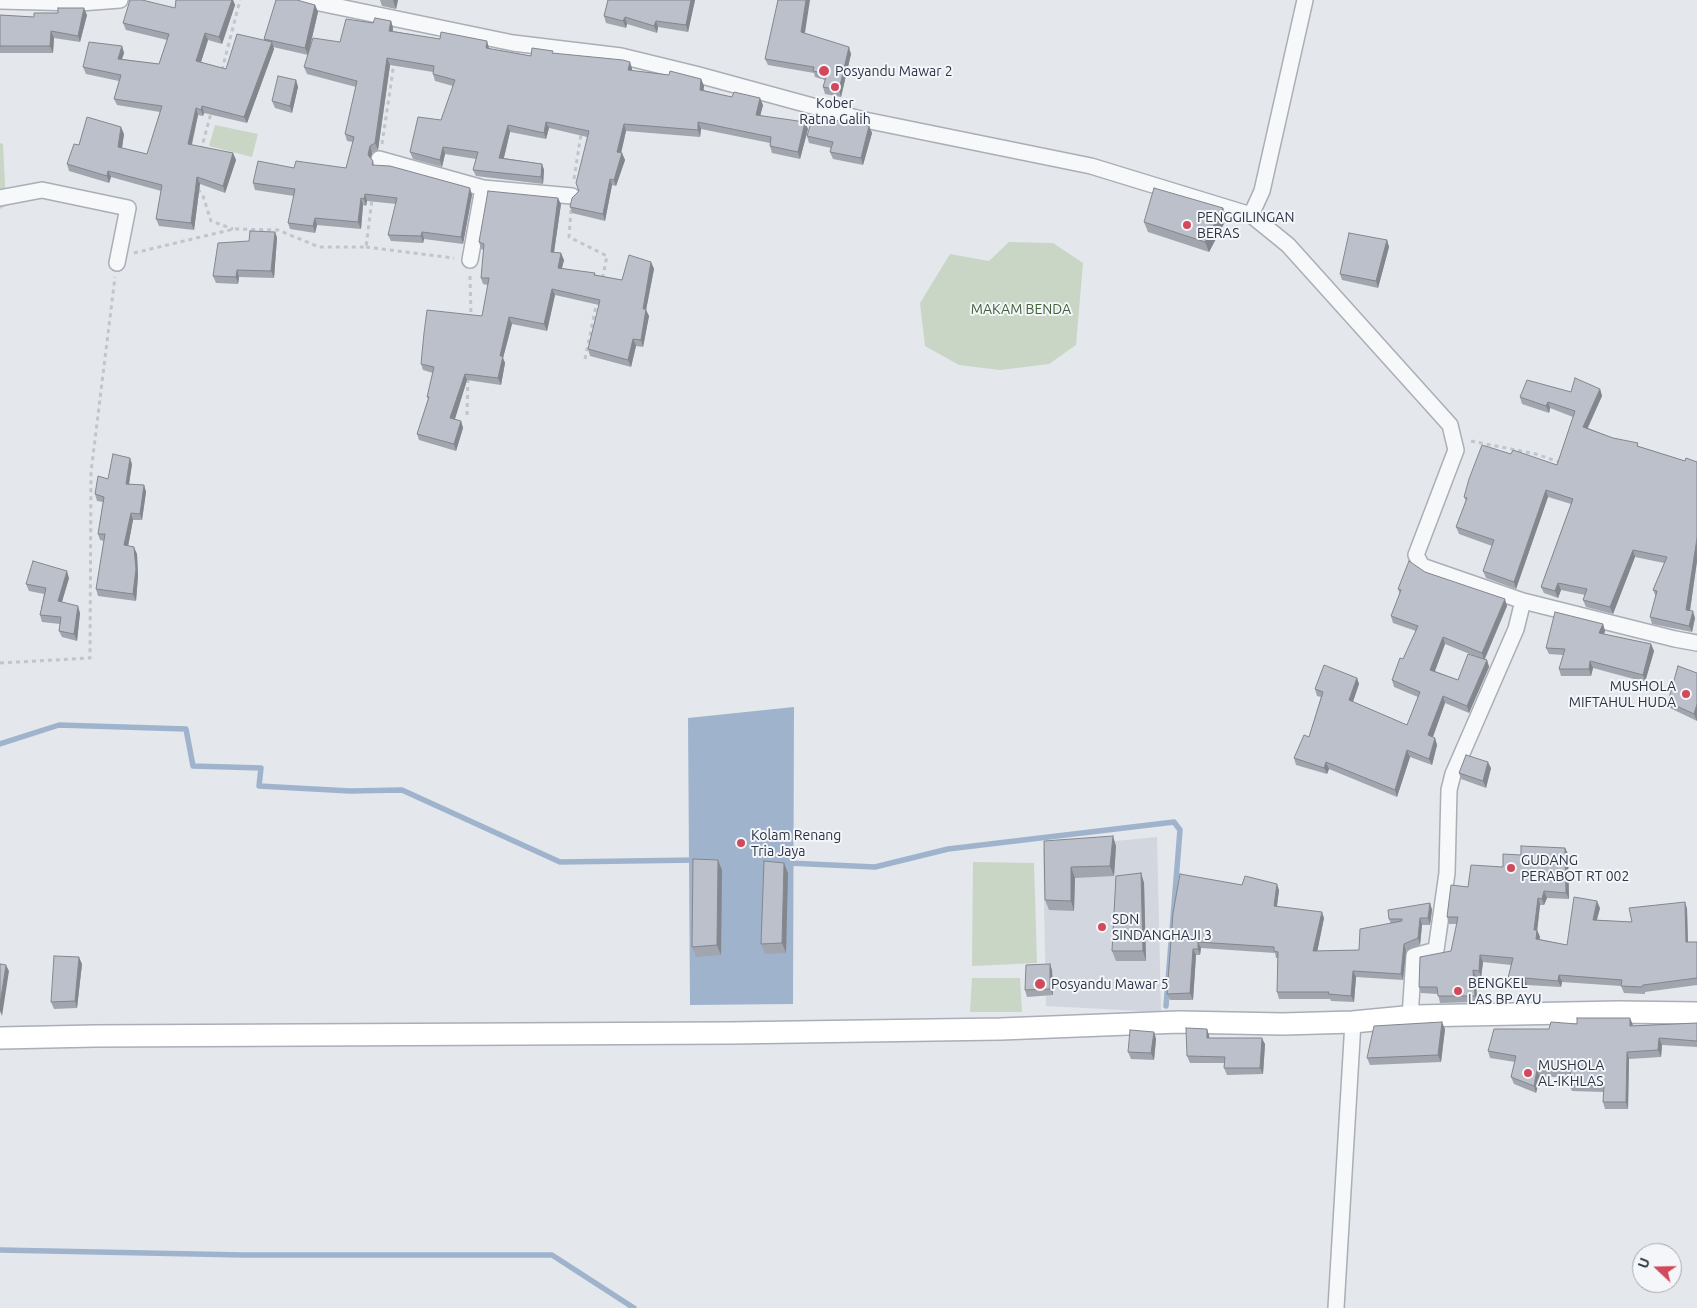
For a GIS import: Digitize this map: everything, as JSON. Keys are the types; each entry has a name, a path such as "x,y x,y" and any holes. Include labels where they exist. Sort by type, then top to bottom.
{"street":[{"path":"0,1 80,3 120,0"},
{"path":"305,0 325,2 513,43 639,61 696,74 860,119 1091,166 1251,215 1288,245 1450,425 1456,450 1416,555 1422,566 1523,602 1697,643"},
{"path":"1251,215 1262,191 1305,0"},
{"path":"379,159 483,188 572,196"},
{"path":"470,260 483,188"},
{"path":"0,198 42,190 128,208 118,263"},
{"path":"1410,1017 1414,956 1436,950 1447,873 1449,790 1453,774 1516,629 1523,602"},
{"path":"0,1038 730,1033 1001,1029 1179,1022 1283,1024 1353,1022 1410,1017 1618,1012 1697,1013"},
{"path":"1336,1308 1353,1022"}],"path":[{"path":"221,75 240,0"},
{"path":"379,159 394,60"},
{"path":"199,158 214,103"},
{"path":"582,129 572,196 569,237 607,256 601,284"},
{"path":"193,183 203,196 211,221 234,229"},
{"path":"366,247 373,193"},
{"path":"0,663 90,658 91,472 118,263 132,254 234,229 278,230 319,247 366,247 470,260 471,325"},
{"path":"585,359 599,294"},
{"path":"467,414 469,375"},
{"path":"1453,437 1536,454 1571,467"}],"shaded area":[{"name":"SDN SINDANGHAJI 3","path":"1157,837 1161,1012 1046,1006 1043,848"}],"green space":[{"path":"215,125 258,134 252,157 209,146"},
{"path":"0,143 3,144 6,206 0,209"},
{"name":"MAKAM BENDA","path":"1009,242 1053,243 1083,263 1076,345 1049,364 1000,370 959,365 925,346 920,303 950,254 989,261"},
{"path":"973,862 1034,863 1037,963 972,966"},
{"path":"972,978 1020,978 1022,1012 970,1012"}],"water":[{"name":"Kolam Renang Tria Jaya","path":"794,707 793,1004 690,1005 688,718"}],"building":[{"path":"130,0 142,0 175,8 176,0 232,0 219,37 205,33 196,61 226,69 237,34 272,42 244,117 202,106 201,110 196,108 188,144 233,153 223,186 197,177 191,223 156,219 162,185 108,171 107,176 67,164 74,144 79,145 87,117 121,127 118,147 147,154 162,106 114,99 121,75 83,67 89,42 122,46 118,59 159,64 169,34 123,23"},
{"path":"276,0 297,0 315,5 305,48 264,39"},
{"path":"608,0 691,0 686,25 656,21 654,26 625,17 623,21 604,16"},
{"path":"778,0 806,0 801,32 849,47 839,90 823,87 827,74 813,71 814,67 765,59"},
{"path":"58,8 84,8 78,36 51,31 50,46 0,46 0,15 34,17 34,13 58,13"},
{"path":"375,18 391,21 389,31 440,39 441,32 487,41 486,48 531,56 532,48 553,51 552,53 623,60 630,62 628,70 669,75 670,71 701,79 700,90 732,97 734,92 760,98 756,115 805,122 798,152 770,146 771,137 698,122 698,130 624,124 617,152 622,153 614,180 610,179 603,214 570,207 572,198 579,191 576,183 589,131 546,122 544,133 508,125 499,158 542,164 541,177 473,170 478,152 443,147 440,160 410,152 418,117 441,120 455,80 433,74 434,66 387,58 375,143 370,146 368,155 373,161 372,165 390,166 470,188 461,237 422,232 421,236 388,235 397,198 365,194 364,199 361,198 358,222 315,218 313,226 288,223 295,189 253,183 258,161 294,168 296,161 346,168 354,137 345,134 357,81 304,67 313,38 340,42 346,19 373,23"},
{"path":"278,76 296,80 290,106 272,101"},
{"path":"813,116 869,126 861,158 830,152 833,142 807,136"},
{"name":"PENGGILINGAN BERAS","path":"1154,188 1223,208 1205,242 1144,222"},
{"path":"488,191 558,198 551,252 561,253 558,268 595,273 594,275 622,280 629,255 651,262 643,309 646,309 641,340 633,339 628,360 588,349 600,300 552,289 544,324 509,317 500,356 503,356 498,378 465,374 450,418 461,421 454,444 417,434 429,397 427,397 434,367 421,364 427,310 482,316 489,278 481,278 484,244 479,242"},
{"path":"250,231 275,232 271,271 237,270 236,277 213,276 218,243 249,241"},
{"path":"1349,233 1387,240 1376,281 1340,274"},
{"path":"1575,378 1600,389 1583,427 1613,438 1638,443 1637,446 1685,461 1686,458 1697,462 1697,538 1686,610 1693,611 1689,626 1650,617 1657,591 1653,590 1667,557 1633,550 1610,607 1583,600 1587,589 1558,583 1555,591 1541,587 1573,499 1546,490 1514,582 1483,571 1494,540 1456,527 1467,498 1464,497 1469,479 1482,445 1511,454 1513,450 1557,465 1575,411 1548,402 1546,406 1520,397 1527,380 1571,392"},
{"path":"113,454 130,458 126,484 144,485 140,514 131,513 124,545 134,547 136,569 133,594 96,589 105,534 98,534 104,497 95,494 98,476 108,479"},
{"path":"33,561 67,571 58,601 78,606 74,634 59,631 61,617 40,615 46,588 26,584"},
{"path":"1409,561 1425,572 1505,599 1482,653 1443,637 1430,670 1458,680 1468,654 1487,660 1467,706 1443,696 1428,735 1435,738 1429,759 1407,750 1395,790 1326,762 1324,768 1294,758 1304,735 1309,737 1323,692 1315,689 1324,665 1357,678 1349,700 1407,725 1420,692 1392,680 1400,658 1403,659 1418,626 1391,616 1401,590 1398,589"},
{"path":"1555,612 1603,624 1599,633 1651,644 1643,675 1590,661 1589,669 1559,669 1565,649 1546,648"},
{"name":"MUSHOLA MIFTAHUL HUDA","path":"1678,666 1697,673 1697,704 1694,714 1668,702"},
{"path":"1466,755 1488,762 1483,781 1459,773"},
{"path":"1113,836 1110,866 1071,867 1071,901 1045,900 1044,841"},
{"path":"1521,846 1565,848 1566,893 1544,891 1542,899 1538,898 1534,930 1537,930 1536,939 1567,945 1574,897 1597,901 1593,920 1632,922 1629,908 1685,902 1686,942 1697,942 1697,978 1643,985 1642,987 1621,986 1622,980 1559,975 1558,981 1525,978 1524,982 1507,982 1513,958 1480,955 1479,971 1473,970 1475,996 1438,996 1437,987 1419,987 1420,957 1451,951 1458,917 1447,917 1451,885 1468,887 1471,865 1503,867 1503,854 1521,855"},
{"path":"693,859 718,860 717,945 692,947"},
{"path":"764,861 784,863 782,943 761,944"},
{"path":"1141,873 1143,951 1112,951 1116,876"},
{"path":"1180,874 1242,885 1245,876 1277,884 1274,906 1322,912 1313,951 1359,950 1360,929 1402,921 1402,919 1389,919 1388,910 1430,903 1428,918 1420,918 1418,938 1404,944 1401,974 1353,971 1351,996 1328,994 1329,992 1277,992 1278,952 1274,951 1274,947 1198,942 1198,949 1193,949 1190,993 1167,994 1173,913"},
{"path":"54,956 79,957 75,1001 51,1002"},
{"path":"0,964 6,965 0,1004"},
{"name":"Posyandu Mawar 5","path":"1050,964 1050,989 1025,990 1026,965"},
{"path":"1577,1018 1630,1018 1630,1026 1697,1023 1697,1041 1659,1038 1658,1050 1627,1052 1626,1102 1603,1102 1604,1085 1569,1085 1571,1070 1537,1070 1534,1086 1511,1077 1516,1056 1488,1051 1494,1029 1549,1029 1551,1022 1577,1024"},
{"path":"1442,1022 1438,1055 1367,1058 1374,1026"},
{"path":"1186,1028 1207,1029 1207,1038 1262,1038 1260,1068 1224,1068 1225,1057 1187,1056"},
{"path":"1130,1030 1154,1032 1151,1053 1128,1052"}],"waterway":[{"path":"0,744 59,725 186,729 193,766 261,768 259,786 350,791 402,790 560,862 697,860"},
{"path":"788,863 875,867 948,849 1174,822 1180,830 1166,1006"},
{"path":"0,1250 243,1255 552,1255 634,1308"}],"place":[{"name":"Posyandu Mawar 2","path":"824,71"},
{"name":"Kober Ratna Galih","path":"835,87"},
{"name":"PENGGILINGAN BERAS","path":"1187,225"},
{"name":"MUSHOLA MIFTAHUL HUDA","path":"1686,694"},
{"name":"Kolam Renang Tria Jaya","path":"741,843"},
{"name":"GUDANG PERABOT RT 002","path":"1511,868"},
{"name":"SDN SINDANGHAJI 3","path":"1102,927"},
{"name":"Posyandu Mawar 5","path":"1040,984"},
{"name":"BENGKEL LAS BP AYU","path":"1458,991"},
{"name":"MUSHOLA AL-IKHLAS","path":"1528,1073"}]}
